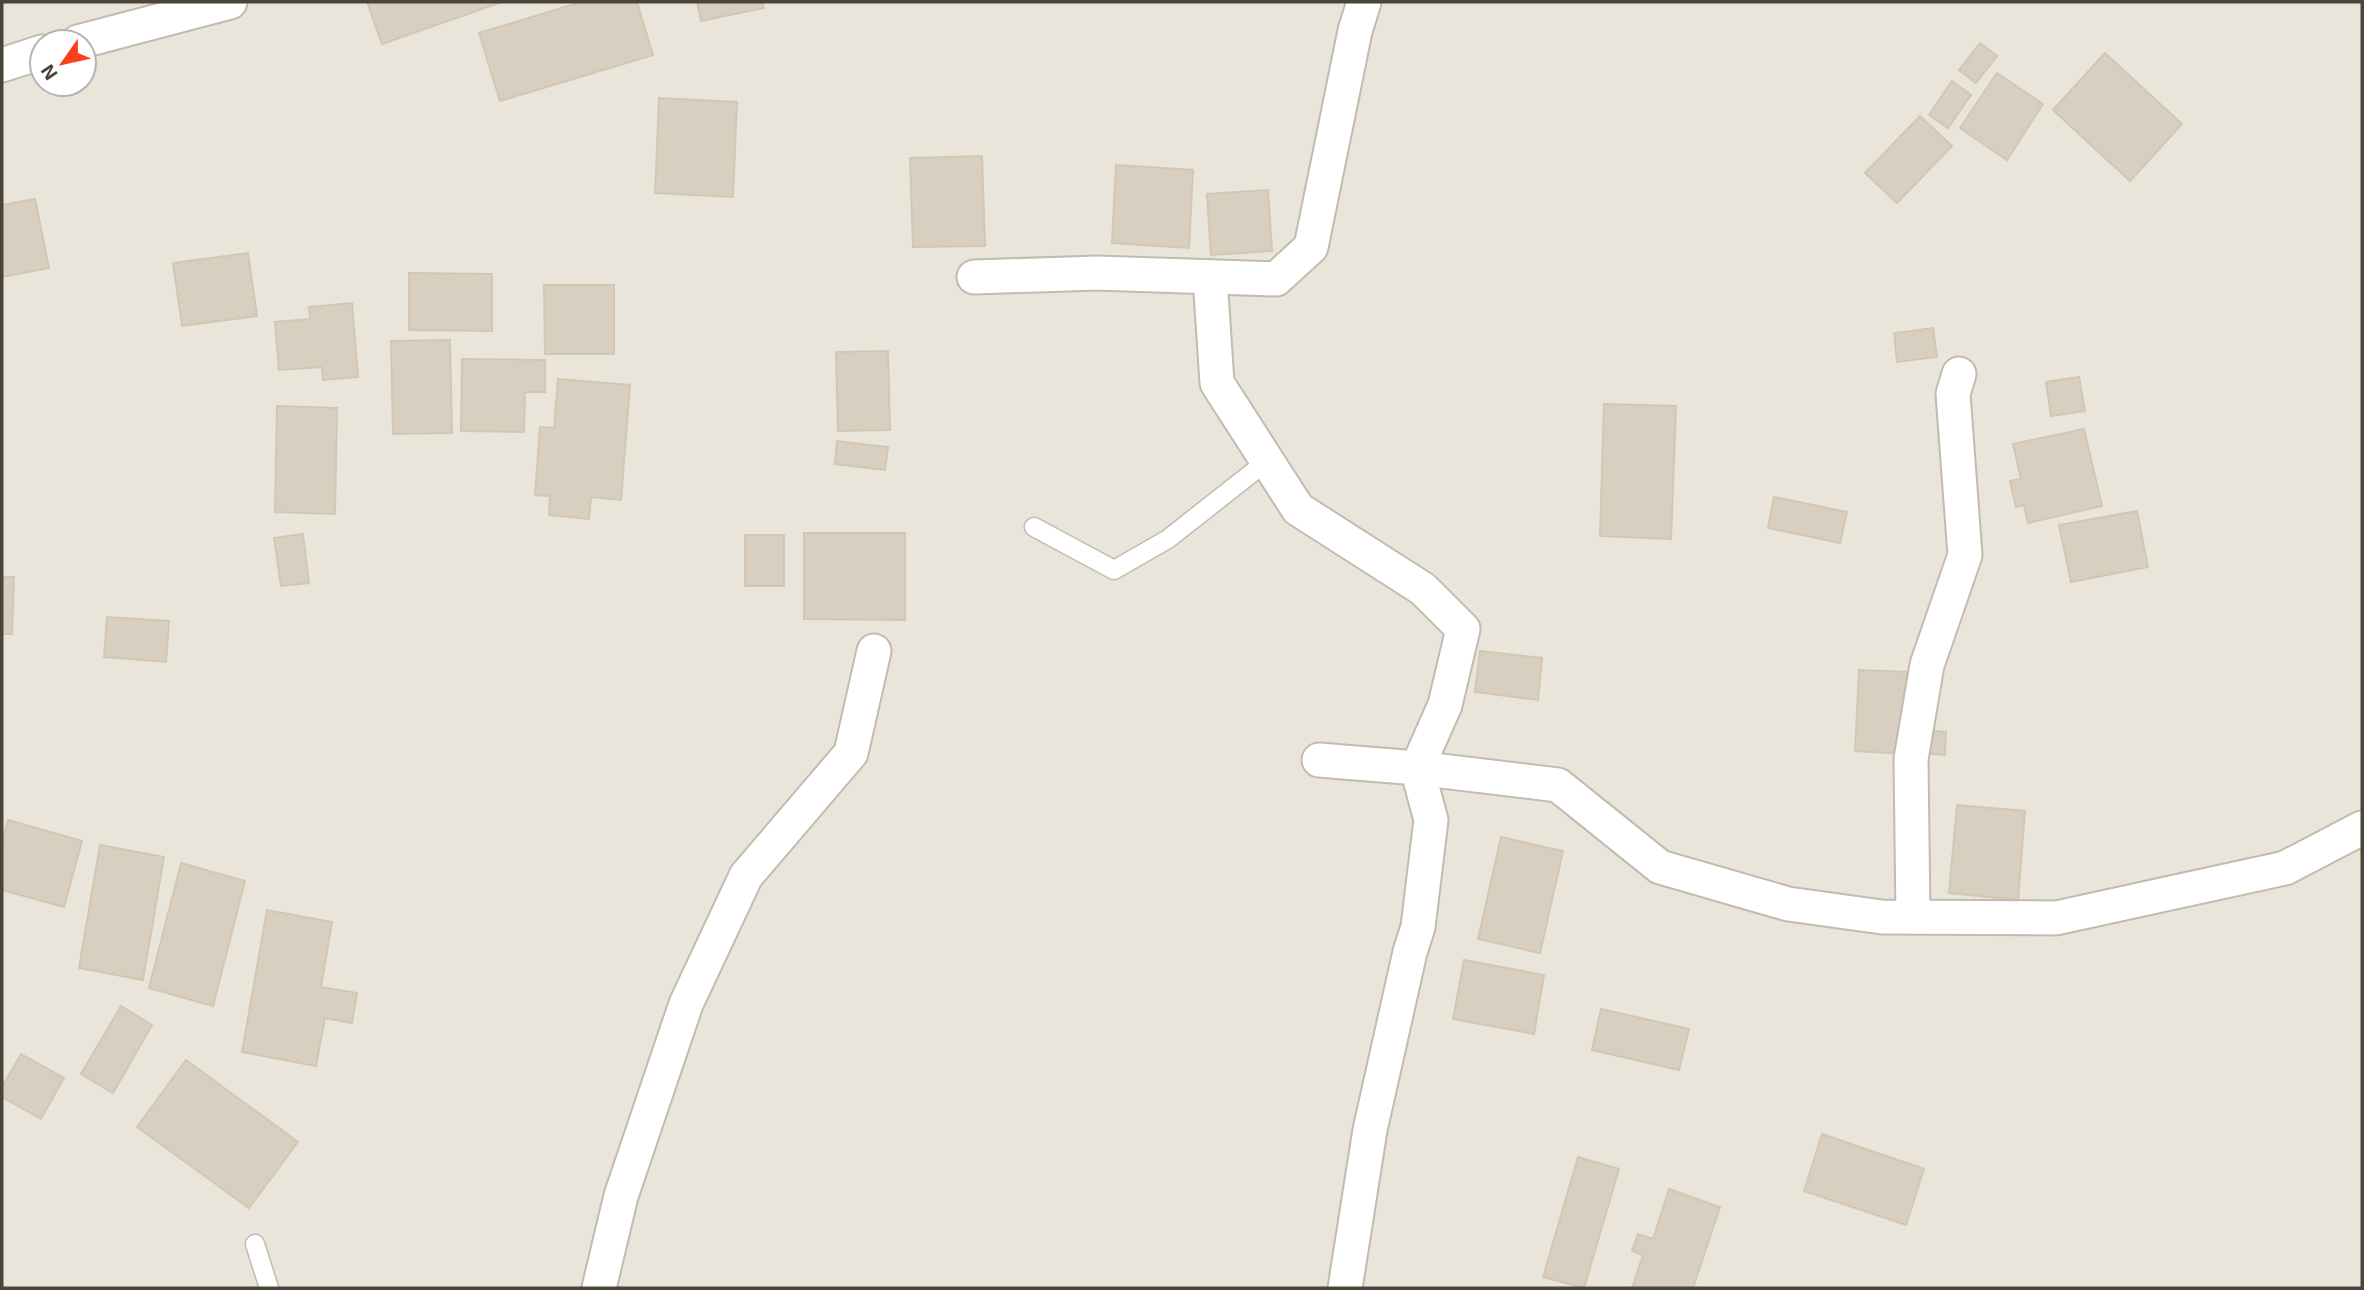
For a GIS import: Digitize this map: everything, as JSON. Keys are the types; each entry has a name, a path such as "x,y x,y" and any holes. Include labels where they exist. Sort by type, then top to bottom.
{"street":[{"path":"98,37 230,2"},
{"path":"974,277 1097,273 1276,279 1311,247 1354,31 1364,2"},
{"path":"2,65 28,57"},
{"path":"1210,277 1217,383 1298,509 1423,589 1464,629 1445,705 1417,768 1431,820 1418,927 1370,1130 1345,1288"},
{"path":"1913,917 1911,759 1927,665 1965,555 1953,394 1959,374"},
{"path":"599,1288 621,1196 686,1004 746,876 851,753 874,651"},
{"path":"1320,760 1417,768 1558,785 1660,867 1788,904 1882,917 2056,918 2285,868 2362,828"}],"lane":[{"path":"1034,527 1114,570 1168,539 1267,461"},
{"path":"255,1244 269,1288"}],"shaded area":[{"path":"2,2 2362,2 2362,1288 2,1288"}],"building":[{"path":"367,2 502,2 382,44"},
{"path":"581,2 637,2 653,55 500,101 479,33"},
{"path":"697,2 762,2 764,8 701,21"},
{"path":"1980,43 1997,56 1976,83 1959,70"},
{"path":"2105,53 2182,124 2130,181 2053,110"},
{"path":"1997,73 2043,104 2007,160 1960,128"},
{"path":"1952,81 1971,95 1948,128 1929,115"},
{"path":"659,98 737,102 733,197 655,193"},
{"path":"1920,116 1952,146 1897,203 1865,173"},
{"path":"982,156 985,246 913,247 910,158"},
{"path":"1116,165 1193,170 1189,248 1112,243"},
{"path":"1268,190 1272,251 1211,255 1207,194"},
{"path":"35,199 49,268 2,277 2,205"},
{"path":"248,253 257,316 182,326 173,263"},
{"path":"409,273 492,274 492,331 409,330"},
{"path":"544,285 614,285 614,354 545,354"},
{"path":"352,303 358,377 323,380 322,367 279,370 275,322 310,319 309,307"},
{"path":"1933,328 1937,357 1897,362 1894,333"},
{"path":"450,340 452,433 393,434 391,341"},
{"path":"888,351 890,430 838,431 836,352"},
{"path":"462,359 545,360 545,392 525,392 524,432 461,431"},
{"path":"2079,377 2085,411 2051,416 2046,382"},
{"path":"558,379 630,385 621,500 591,497 589,519 549,515 550,496 535,495 540,427 554,428"},
{"path":"1604,404 1676,406 1671,539 1600,536"},
{"path":"277,406 337,408 335,514 275,512"},
{"path":"2084,429 2102,506 2028,523 2024,505 2016,507 2010,481 2021,479 2013,444"},
{"path":"837,441 888,447 885,470 835,464"},
{"path":"1774,497 1847,512 1840,543 1768,528"},
{"path":"2137,511 2148,567 2071,582 2059,525"},
{"path":"804,533 905,533 905,620 804,619"},
{"path":"303,534 309,583 281,586 274,538"},
{"path":"745,535 784,535 784,586 745,586"},
{"path":"2,577 14,577 12,634 2,634"},
{"path":"107,617 169,621 166,662 104,657"},
{"path":"1480,651 1542,658 1538,700 1475,692"},
{"path":"1859,670 1908,672 1904,754 1855,751"},
{"path":"1926,730 1946,732 1945,755 1924,753"},
{"path":"1957,805 2025,811 2018,900 1949,893"},
{"path":"8,820 82,841 64,907 2,890 2,843"},
{"path":"1501,837 1563,851 1540,953 1478,939"},
{"path":"100,845 164,857 143,980 79,968"},
{"path":"181,863 245,881 213,1006 149,988"},
{"path":"267,910 332,922 321,987 357,993 352,1023 325,1018 316,1066 242,1052"},
{"path":"1464,960 1544,975 1534,1034 1453,1019"},
{"path":"121,1006 152,1025 113,1093 81,1074"},
{"path":"1601,1009 1689,1029 1679,1070 1592,1050"},
{"path":"21,1054 64,1078 41,1119 2,1097 2,1087"},
{"path":"186,1060 298,1142 249,1208 137,1127"},
{"path":"1822,1134 1924,1169 1906,1225 1804,1191"},
{"path":"1578,1157 1619,1169 1584,1288 1543,1277"},
{"path":"1669,1189 1720,1207 1693,1288 1632,1288 1643,1255 1632,1251 1638,1234 1653,1239"}]}
